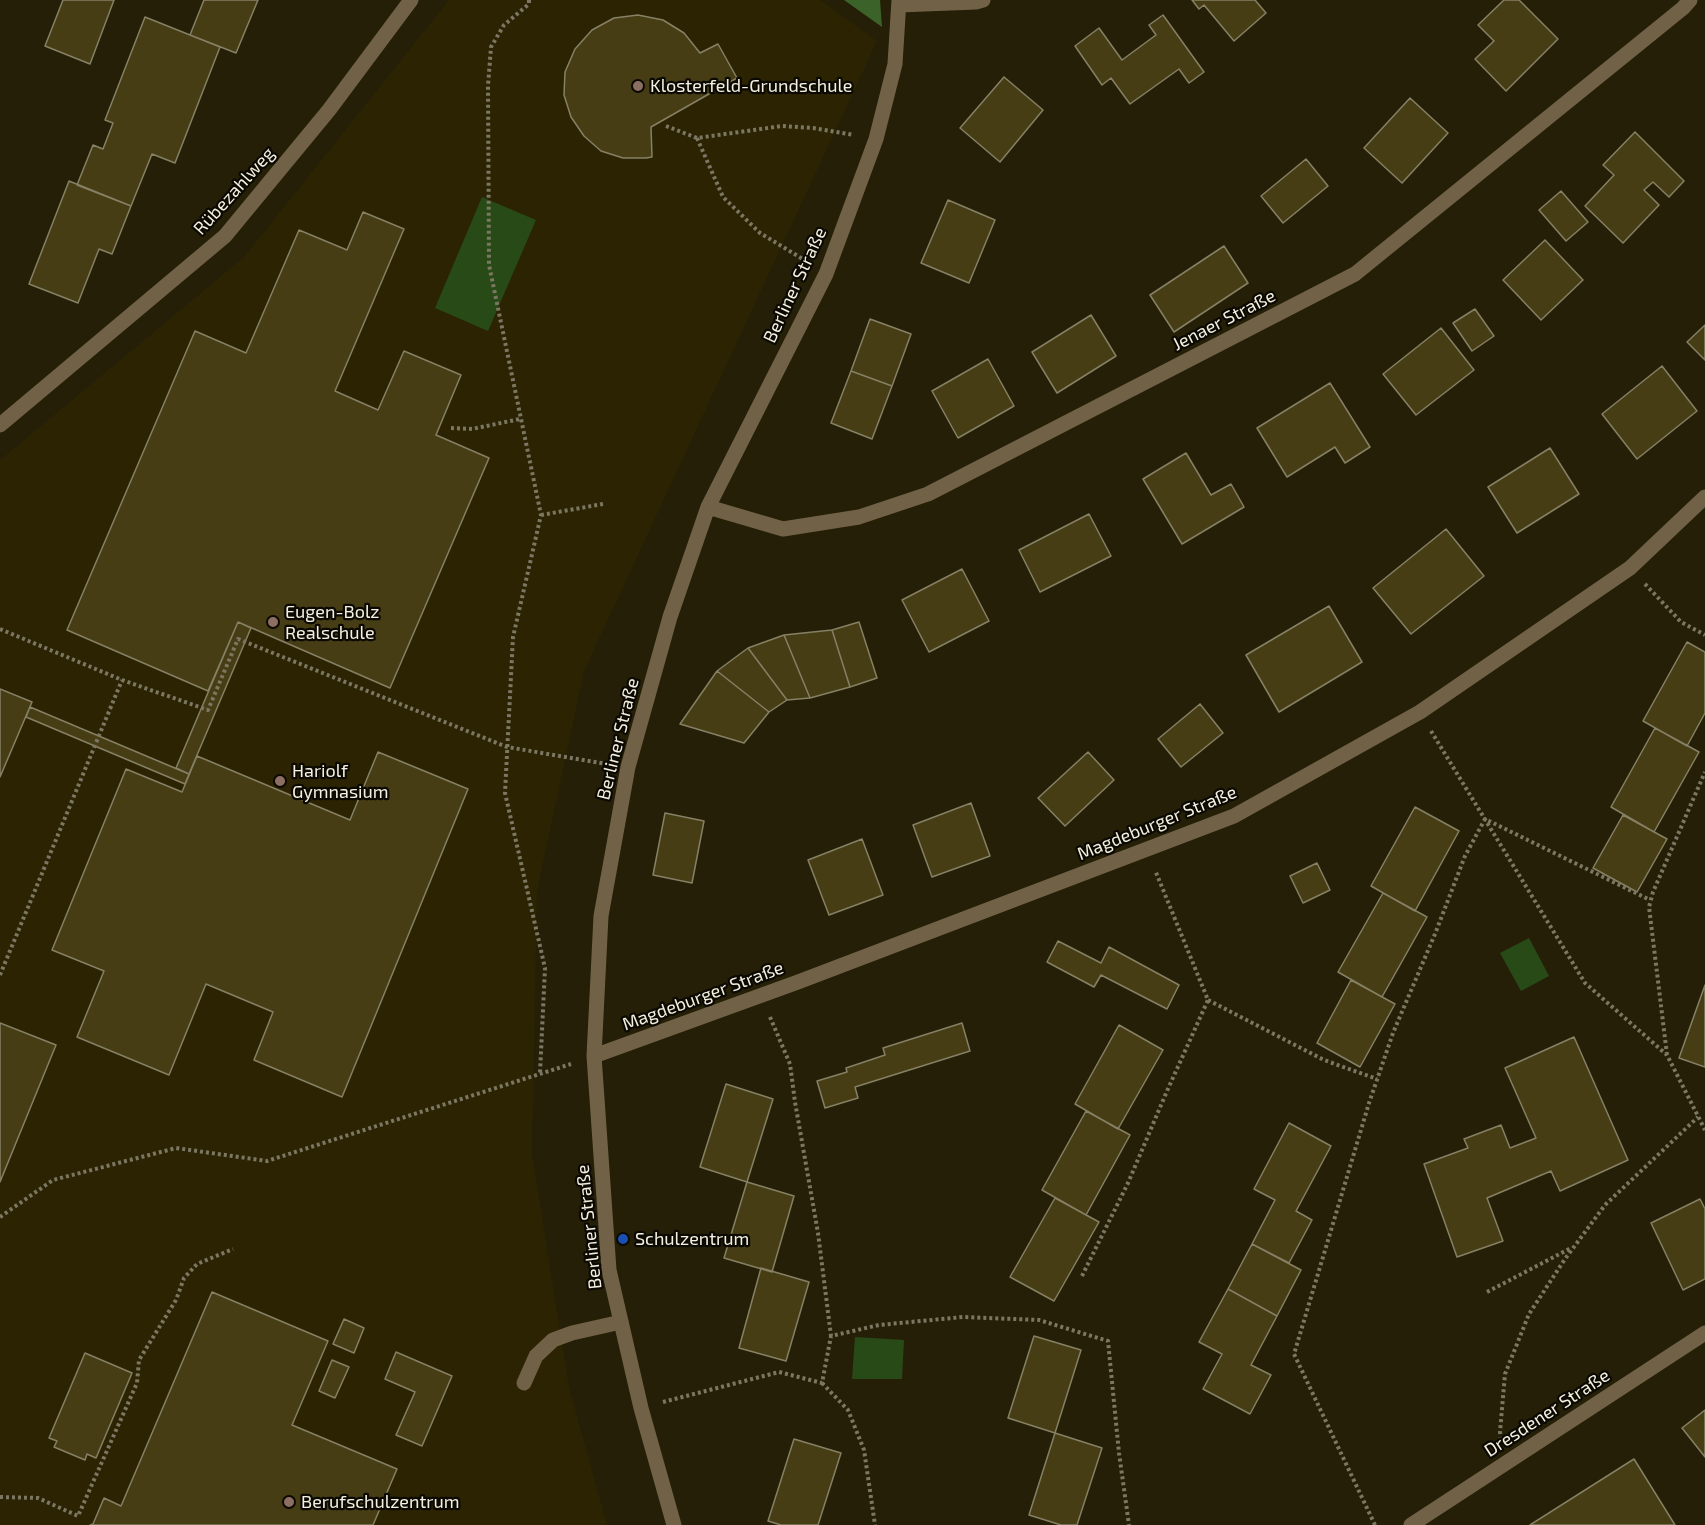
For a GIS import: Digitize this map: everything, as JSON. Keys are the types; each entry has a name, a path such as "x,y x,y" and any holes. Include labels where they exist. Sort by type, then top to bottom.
{"street":[{"name":"Rübezahlweg","path":"0,425 225,236 329,110 411,0"},
{"path":"899,2 976,2 983,0"},
{"name":"Jenaer Straße","path":"708,507 783,529 859,517 928,494 1334,285 1355,274 1690,0"},
{"name":"Berliner Straße","path":"674,1525 641,1408 609,1270 594,1056 601,916 628,767 669,617 708,507 826,274 876,139 895,64 899,2"},
{"name":"Magdeburger Straße","path":"594,1056 761,996 1234,816 1420,712 1630,568 1705,496"},
{"path":"524,1383 536,1356 553,1340 572,1333 621,1322"},
{"name":"Dresdener Straße","path":"1411,1525 1705,1333"}],"path":[{"path":"529,0 529,4 504,25 491,47 488,86 489,265 541,515 513,637 505,793 544,968 540,1073"},
{"path":"666,126 697,138 782,126 813,128 876,139"},
{"path":"697,138 723,197 760,233 826,274"},
{"path":"451,428 471,429 520,418"},
{"path":"541,515 603,504"},
{"path":"1630,568 1681,622 1705,635"},
{"path":"0,629 122,680 208,710 238,639 507,747 628,767"},
{"path":"0,975 122,680"},
{"path":"1420,712 1585,984 1666,1055"},
{"path":"1705,772 1649,907 1666,1055 1705,1130"},
{"path":"1485,819 1650,900"},
{"path":"1375,1525 1294,1354 1377,1078 1393,1033 1466,856 1485,819"},
{"path":"1147,849 1208,1000 1324,1060 1377,1078"},
{"path":"761,996 790,1064 818,1233 831,1336 822,1383"},
{"path":"1082,1276 1128,1182 1208,1000"},
{"path":"0,1216 53,1180 176,1148 267,1161 594,1056"},
{"path":"1504,1464 1500,1432 1505,1374 1530,1314 1573,1247 1605,1205 1698,1117"},
{"path":"1486,1292 1573,1247"},
{"path":"0,1497 38,1498 78,1516 137,1383 139,1360 176,1300 184,1278 197,1264 233,1249"},
{"path":"831,1336 879,1324 963,1317 1039,1320 1108,1341 1119,1453 1130,1525"},
{"path":"641,1408 779,1372 822,1383 848,1410 864,1450 875,1525"}],"shaded area":[{"name":"Hariolf Gymnasium","path":"449,0 820,0 877,41 584,671 537,891 532,1154 569,1387 607,1525 0,1525 0,460 244,257"}],"green space":[{"path":"844,0 880,0 882,27"},
{"path":"482,197 536,220 488,331 435,308"},
{"path":"1529,938 1549,976 1521,991 1500,953"},
{"path":"855,1337 904,1340 902,1379 852,1379"}],"building":[{"path":"63,0 114,0 90,64 45,46"},
{"path":"204,0 258,0 236,53 190,35"},
{"path":"1192,0 1255,0 1266,13 1234,41 1204,5 1199,9"},
{"path":"1504,0 1519,0 1558,39 1506,91 1475,59 1494,41 1478,25"},
{"path":"638,15 663,20 684,33 700,53 718,44 737,78 651,127 652,157 623,158 601,151 584,136 571,117 564,95 565,72 575,49 592,30 614,18"},
{"path":"1163,15 1204,72 1189,83 1179,69 1130,104 1111,78 1102,85 1075,46 1099,28 1122,60 1156,35 1149,25"},
{"path":"145,17 220,47 175,163 152,154 131,206 77,185 93,145 103,149 113,123 105,120"},
{"path":"1004,77 1043,110 1000,162 960,128"},
{"path":"1410,98 1448,133 1402,183 1364,148"},
{"path":"1635,132 1684,181 1669,197 1653,182 1644,190 1659,205 1623,243 1585,206 1614,175 1603,165"},
{"path":"1306,159 1328,186 1283,223 1261,196"},
{"path":"69,181 131,206 112,254 99,249 78,303 29,284"},
{"path":"1561,191 1588,222 1566,241 1539,210"},
{"path":"948,200 995,220 969,283 921,263"},
{"path":"363,212 404,229 335,391 378,410 404,351 461,375 436,435 489,458 390,688 238,622 208,691 67,630 195,331 246,353 299,230 347,250"},
{"path":"1545,240 1583,280 1541,320 1503,280"},
{"path":"1224,246 1248,283 1174,332 1150,295"},
{"path":"1475,309 1494,336 1472,351 1453,323"},
{"path":"1091,315 1116,356 1057,393 1032,352"},
{"path":"870,319 911,334 892,386 851,371"},
{"path":"1705,325 1705,360 1687,342"},
{"path":"1441,328 1474,370 1416,415 1383,374"},
{"path":"988,359 1014,406 958,438 932,391"},
{"path":"1662,366 1697,411 1637,459 1602,414"},
{"path":"851,371 892,386 872,439 831,423"},
{"path":"1330,383 1370,447 1345,463 1335,447 1287,477 1257,428"},
{"path":"1550,448 1579,494 1517,533 1488,487"},
{"path":"1186,453 1211,495 1231,484 1244,507 1182,544 1143,479"},
{"path":"1089,514 1111,556 1040,592 1019,550"},
{"path":"1446,529 1484,576 1411,634 1373,588"},
{"path":"962,569 989,621 929,652 902,600"},
{"path":"1329,606 1362,662 1279,712 1246,655"},
{"path":"238,622 251,628 189,774 176,768"},
{"path":"859,622 877,678 850,687 832,630"},
{"path":"832,630 850,687 810,698 784,635"},
{"path":"784,635 810,698 787,700 748,648"},
{"path":"1687,642 1705,652 1705,713 1687,746 1643,721"},
{"path":"748,648 787,700 769,712 717,671"},
{"path":"717,671 769,712 744,743 680,724"},
{"path":"0,689 32,702 0,777"},
{"path":"1200,704 1223,733 1181,767 1158,739"},
{"path":"30,707 189,774 185,784 26,717"},
{"path":"1655,728 1699,752 1654,832 1611,807"},
{"path":"378,752 468,789 342,1097 254,1060 273,1012 206,984 169,1075 77,1037 104,971 52,950 126,769 182,792 197,756 350,820"},
{"path":"1088,752 1114,780 1065,826 1038,798"},
{"path":"971,803 990,856 932,877 913,825"},
{"path":"1415,807 1459,831 1415,911 1371,886"},
{"path":"665,813 704,821 692,883 653,875"},
{"path":"1623,815 1667,839 1637,892 1593,868"},
{"path":"862,839 883,895 829,915 808,860"},
{"path":"1317,863 1330,890 1303,903 1290,876"},
{"path":"1383,893 1427,917 1382,997 1338,972"},
{"path":"1058,941 1101,963 1109,947 1179,985 1167,1009 1101,975 1094,987 1047,962"},
{"path":"1351,980 1395,1004 1360,1067 1317,1043"},
{"path":"1705,985 1705,1067 1679,1058"},
{"path":"0,1023 56,1045 0,1182"},
{"path":"962,1023 970,1051 855,1087 858,1098 825,1108 817,1081 847,1072 846,1068 885,1055 883,1048"},
{"path":"1119,1025 1163,1050 1118,1129 1075,1104"},
{"path":"1574,1037 1628,1160 1560,1191 1551,1171 1487,1198 1503,1241 1457,1257 1424,1164 1468,1148 1464,1139 1501,1125 1510,1148 1536,1138 1505,1068"},
{"path":"726,1084 773,1099 747,1182 700,1167"},
{"path":"1086,1111 1130,1135 1086,1215 1042,1190"},
{"path":"1289,1123 1331,1146 1296,1211 1312,1220 1289,1263 1252,1244 1275,1200 1254,1189"},
{"path":"747,1182 794,1196 772,1272 724,1258"},
{"path":"1055,1198 1099,1222 1054,1301 1010,1277"},
{"path":"1700,1199 1705,1209 1705,1279 1683,1290 1651,1223"},
{"path":"1252,1244 1301,1270 1277,1316 1228,1289"},
{"path":"761,1268 809,1282 786,1361 739,1348"},
{"path":"1228,1289 1277,1316 1251,1365 1271,1375 1250,1414 1203,1389 1222,1354 1199,1342"},
{"path":"212,1292 328,1341 292,1425 397,1469 373,1525 90,1525 93,1524 104,1498 121,1506"},
{"path":"344,1319 364,1328 354,1353 333,1344"},
{"path":"1034,1336 1081,1350 1055,1433 1008,1418"},
{"path":"396,1352 452,1376 422,1446 396,1435 415,1392 385,1379"},
{"path":"85,1353 132,1373 96,1458 87,1454 85,1460 54,1447 57,1441 49,1438"},
{"path":"332,1360 349,1367 335,1398 319,1391"},
{"path":"1705,1410 1705,1457 1682,1428"},
{"path":"1055,1433 1102,1448 1077,1525 1061,1525 1029,1515"},
{"path":"794,1439 841,1453 818,1525 781,1525 768,1521"},
{"path":"1634,1459 1675,1525 1530,1525"}],"place":[{"name":"Klosterfeld-Grundschule","path":"638,86"},
{"name":"Eugen-Bolz Realschule","path":"273,622"},
{"name":"Hariolf Gymnasium","path":"280,781"},
{"name":"Schulzentrum","path":"623,1239"},
{"name":"Berufschulzentrum","path":"289,1502"}]}
